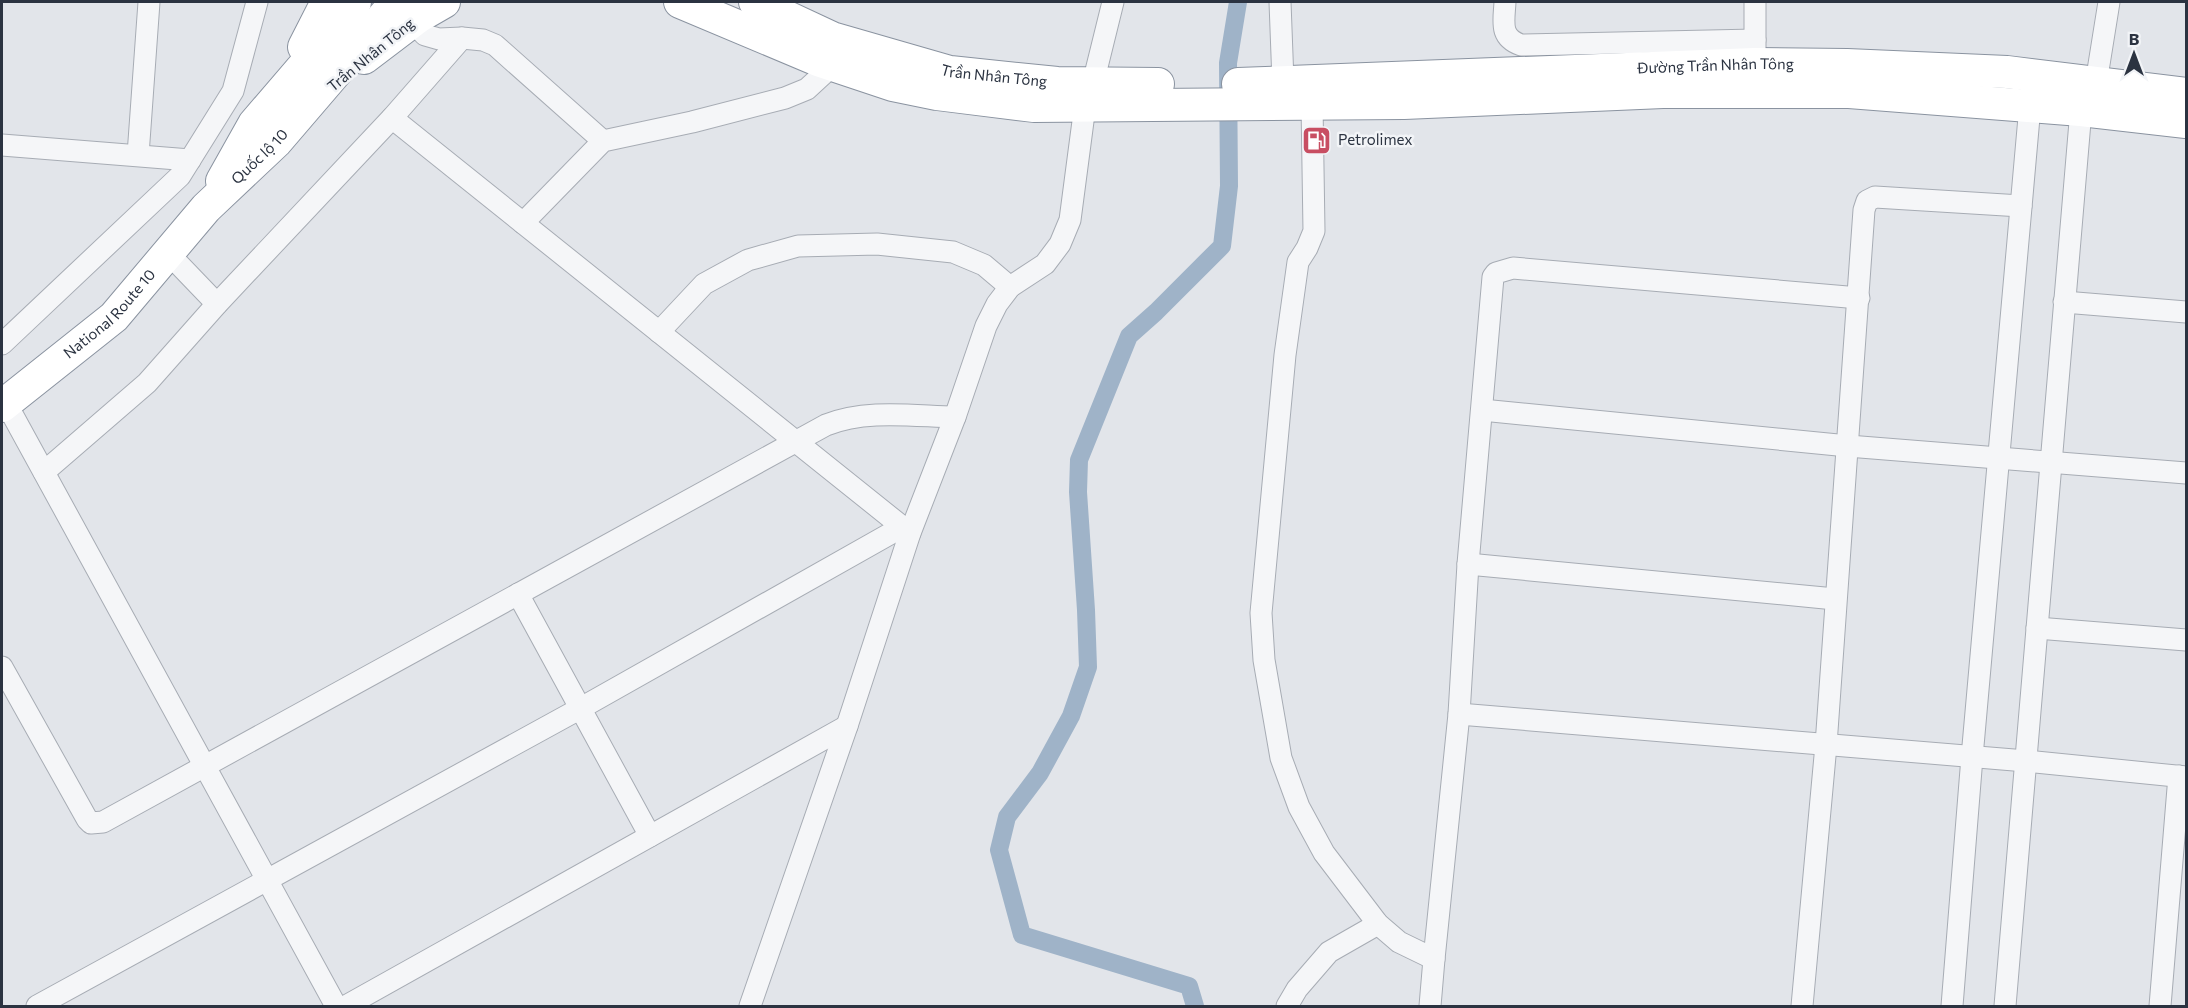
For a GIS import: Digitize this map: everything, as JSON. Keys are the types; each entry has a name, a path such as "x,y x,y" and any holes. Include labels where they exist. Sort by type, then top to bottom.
{"highway":[{"name":"Quốc lộ 10","path":"206,208 276,142 327,2"},
{"name":"Quốc lộ 10","path":"289,106 355,2"},
{"name":"Trần Nhân Tông","path":"289,106 355,65 404,11 444,2"},
{"name":"Trần Nhân Tông","path":"680,2 833,65 893,85 937,94 1034,106 1089,94 1246,94"},
{"name":"Trần Nhân Tông","path":"704,2 756,34"},
{"name":"Trần Nhân Tông","path":"755,2 832,38 950,72 1057,82 1089,94"},
{"name":"Đường Trần Nhân Tông","path":"1246,94 1283,82 1847,65 2007,72 2187,94"},
{"name":"Đường Trần Nhân Tông","path":"1246,94 1312,104 1404,103 1663,92 1756,66 1849,92 2080,110 2187,123"},
{"name":"National Route 10","path":"4,404 114,317 206,208"}],"street":[{"path":"138,155 148,2"},
{"path":"2,344 180,176 233,91 257,2"},
{"path":"750,1006 847,726 906,530 955,417 986,326 997,304 1010,287 1044,264 1060,244 1070,220 1089,94 1113,2"},
{"path":"1280,2 1283,82"},
{"path":"1505,2 1506,36 1521,45 1756,66 1755,2"},
{"path":"2096,82 2109,2"},
{"path":"404,11 425,35 439,39 483,40 495,45 603,141"},
{"path":"44,472 147,383 217,304 392,118 462,38"},
{"path":"523,223 603,141 692,122 785,98 807,88 833,65"},
{"path":"1312,104 1314,231 1298,262 1285,355 1261,613 1263,660 1281,758 1299,807 1323,853 1378,924 1399,942 1434,958"},
{"path":"1952,1006 2030,106"},
{"path":"2005,1006 2080,110"},
{"path":"392,118 906,530"},
{"path":"2,145 190,160"},
{"path":"1802,1006 1826,745 1864,210 1868,201 1875,197 2021,206"},
{"path":"659,332 704,284 748,260 798,246 877,244 953,252 984,265 1010,287"},
{"path":"168,253 217,304"},
{"path":"1430,1006 1459,714 1468,564 1493,278 1496,273 1505,269 1590,274 1859,298"},
{"path":"2064,302 2187,312"},
{"path":"4,404 44,472 336,1006"},
{"path":"1482,410 1848,446 2187,473"},
{"path":"2,667 87,819 91,823 103,822 826,425 842,418 858,415 955,417"},
{"path":"37,1006 906,530"},
{"path":"1468,564 1835,599"},
{"path":"518,594 650,836"},
{"path":"2037,628 2187,640"},
{"path":"1459,714 2183,776 2160,1006"},
{"path":"346,1006 847,726"},
{"path":"1287,1006 1297,989 1329,952 1378,924"}],"waterway":[{"path":"1195,1006 1189,986 1022,935 999,850 1007,817 1040,773 1071,716 1088,667 1078,492 1079,460 1129,336 1222,246 1229,186 1228,63 1238,2"}],"place":[{"name":"Petrolimex","path":"1317,140"}]}
